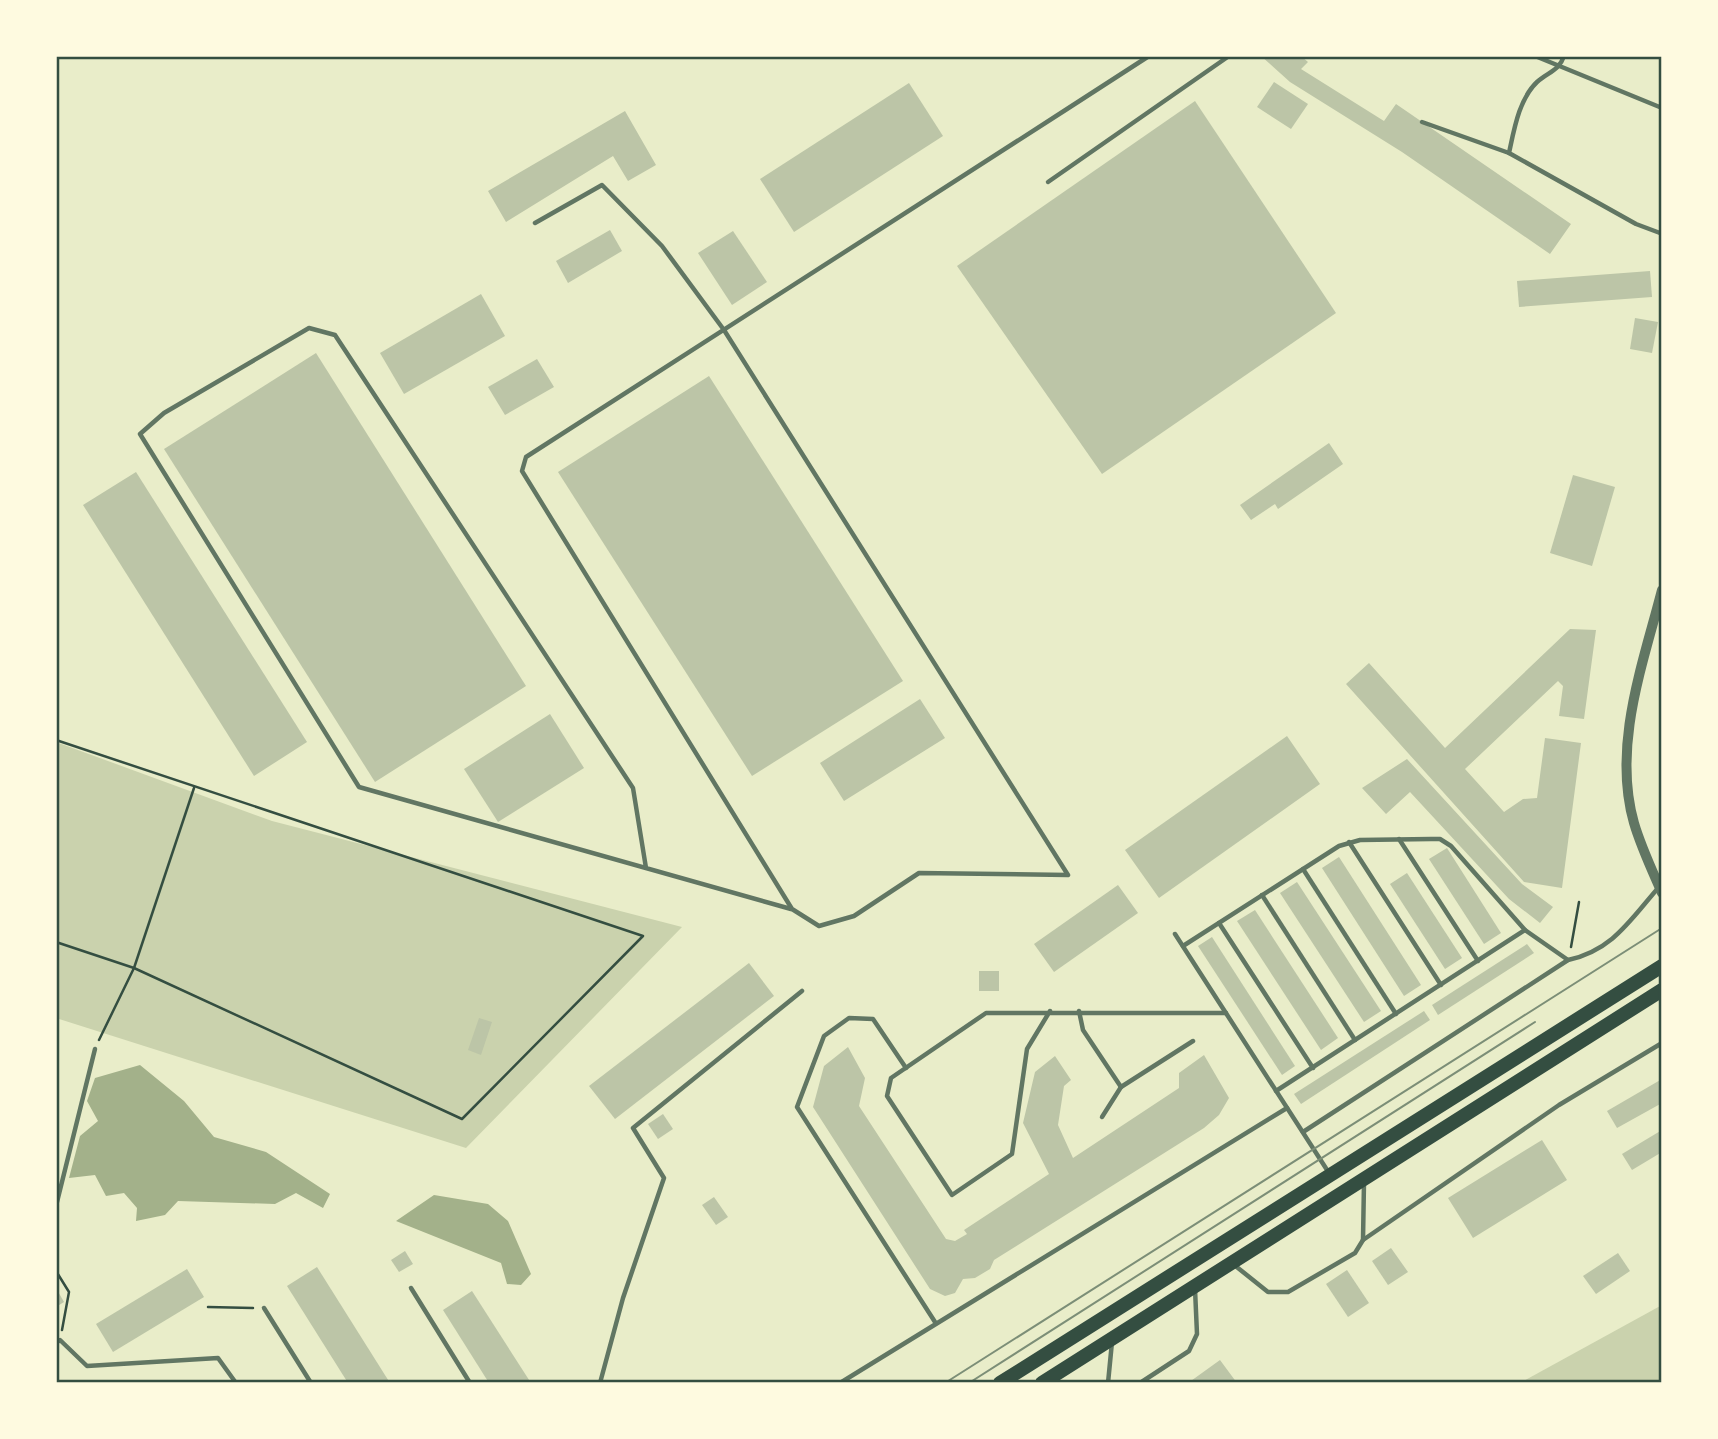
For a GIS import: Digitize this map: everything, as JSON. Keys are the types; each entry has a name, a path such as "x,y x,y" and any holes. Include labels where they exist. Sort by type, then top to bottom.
{"main road":[{"path":"1000,1383 1662,966"},
{"path":"1042,1383 1662,990"},
{"path":"1329,1174 1342,1194"}],"street":[{"path":"1661,890 1634,821 1627,779 1628,736 1662,590"}],"lane":[{"path":"792,909 522,471 526,457 1149,56"},
{"path":"1048,182 1228,56"},
{"path":"1535,56 1662,108"},
{"path":"1509,153 1517,119 1536,83 1560,66 1564,56"},
{"path":"1422,122 1509,153 1636,224 1661,234 1662,223"},
{"path":"535,223 602,185 662,246 724,330 1068,875 919,873 854,916 819,926 792,909 359,787 140,434 164,413 309,328 335,335 633,788 646,867"},
{"path":"1183,946 1349,842 1399,839 1446,842 1525,930 1568,960"},
{"path":"1399,839 1478,961"},
{"path":"1349,842 1441,985"},
{"path":"1303,869 1396,1014"},
{"path":"1303,1132 1568,960 1591,954 1607,946 1661,890"},
{"path":"1262,895 1356,1040"},
{"path":"1219,923 1313,1068"},
{"path":"1276,1091 1525,930"},
{"path":"1175,934 1329,1174"},
{"path":"600,1383 623,1298 664,1178 633,1128 802,991"},
{"path":"1050,1011 1027,1049 1012,1154 952,1195 887,1096 891,1078 986,1013 1050,1011 1079,1011 1226,1013"},
{"path":"1079,1011 1083,1030 1121,1087"},
{"path":"906,1068 873,1019 849,1018 824,1036 797,1107 935,1322"},
{"path":"1102,1117 1121,1087 1194,1041"},
{"path":"1233,1263 1268,1292 1288,1292 1355,1253 1363,1240 1559,1105 1662,1043"},
{"path":"56,1206 95,1049"},
{"path":"840,1383 935,1322 1287,1108"},
{"path":"1363,1240 1364,1179"},
{"path":"1140,1383 1189,1351 1197,1334 1195,1286"},
{"path":"411,1288 470,1383"},
{"path":"264,1308 312,1383"},
{"path":"1108,1383 1112,1339"},
{"path":"56,1343 60,1340 87,1366 218,1358 236,1383"}],"path":[{"path":"56,740 643,936 462,1119 134,968 56,942"},
{"path":"95,1049 134,968 195,786"},
{"path":"1568,960 1579,902"},
{"path":"56,1271 69,1292 62,1331"},
{"path":"208,1307 264,1308"}],"shaded area":[{"path":"56,742 272,821 682,927 466,1148 56,1018"},
{"path":"140,1065 184,1101 214,1137 266,1152 330,1194 323,1208 296,1193 275,1204 178,1201 165,1215 136,1221 137,1208 124,1193 106,1196 95,1175 69,1178 80,1136 98,1121 87,1101 95,1078"},
{"path":"434,1195 488,1204 508,1221 531,1274 521,1285 507,1284 501,1263 396,1221"},
{"path":"1662,1305 1662,1383 1520,1383"}],"building":[{"path":"1261,56 1301,56 1308,62 1301,69 1384,121 1396,104 1571,224 1550,254 1402,152 1290,82"},
{"path":"1274,82 1308,104 1291,129 1257,107"},
{"path":"909,83 943,136 794,232 760,179"},
{"path":"1195,101 1336,313 1102,474 957,266"},
{"path":"625,111 656,165 628,181 613,156 506,222 488,191"},
{"path":"610,230 622,251 568,283 556,261"},
{"path":"733,231 767,282 732,305 698,253"},
{"path":"1650,271 1652,297 1519,307 1517,281"},
{"path":"481,294 505,336 404,394 380,353"},
{"path":"1635,318 1658,322 1652,353 1630,349"},
{"path":"316,353 526,686 375,782 164,449"},
{"path":"537,359 554,387 505,415 488,387"},
{"path":"709,376 903,681 752,776 558,472"},
{"path":"1329,443 1343,464 1278,509 1275,504 1251,520 1240,505"},
{"path":"136,472 307,742 254,776 83,505"},
{"path":"1573,475 1615,487 1592,566 1550,553"},
{"path":"1570,629 1596,630 1584,719 1559,716 1563,686 1558,681 1465,769 1504,812 1523,799 1537,798 1545,738 1581,743 1562,888 1524,882 1346,684 1369,663 1445,748"},
{"path":"920,699 945,738 844,801 820,763"},
{"path":"550,714 584,768 498,822 464,769"},
{"path":"1287,736 1320,784 1159,898 1125,850"},
{"path":"1407,759 1522,884 1553,907 1540,923 1509,899 1410,792 1386,814 1362,788"},
{"path":"1447,848 1501,933 1484,944 1429,859"},
{"path":"1339,857 1421,985 1404,996 1322,868"},
{"path":"1407,873 1462,958 1445,969 1390,884"},
{"path":"1297,882 1381,1011 1364,1022 1280,893"},
{"path":"1118,885 1138,913 1054,972 1034,944"},
{"path":"1255,910 1338,1038 1321,1050 1237,921"},
{"path":"1212,937 1295,1066 1282,1075 1198,946"},
{"path":"1527,944 1534,953 1438,1015 1432,1005"},
{"path":"749,963 774,996 615,1119 589,1086"},
{"path":"979,971 999,971 999,991 979,991"},
{"path":"1424,1011 1430,1020 1301,1104 1294,1094"},
{"path":"479,1018 492,1022 481,1055 468,1050"},
{"path":"848,1047 865,1078 859,1106 946,1239 955,1241 967,1234 964,1230 1049,1174 1023,1123 1035,1072 1055,1056 1071,1080 1064,1086 1058,1125 1073,1158 1179,1088 1179,1073 1204,1055 1229,1098 1219,1115 1204,1128 994,1260 990,1269 975,1278 963,1279 955,1293 945,1296 930,1289 813,1107 824,1066"},
{"path":"1662,1079 1662,1103 1617,1128 1607,1111"},
{"path":"663,1114 673,1129 658,1139 648,1124"},
{"path":"1662,1130 1662,1152 1632,1170 1622,1154"},
{"path":"1542,1140 1567,1180 1473,1238 1448,1198"},
{"path":"714,1197 728,1217 716,1225 702,1205"},
{"path":"1391,1248 1408,1272 1388,1285 1372,1261"},
{"path":"405,1251 413,1264 399,1272 391,1260"},
{"path":"1618,1253 1630,1271 1596,1294 1583,1276"},
{"path":"317,1267 390,1383 348,1383 287,1286"},
{"path":"187,1269 204,1297 113,1352 96,1324"},
{"path":"1347,1270 1369,1303 1348,1317 1326,1284"},
{"path":"56,1288 64,1302 56,1307"},
{"path":"472,1291 531,1383 489,1383 443,1310"},
{"path":"1220,1360 1237,1383 1188,1383 1195,1378"}],"tram line":[{"path":"945,1383 1662,928"},
{"path":"969,1383 1535,1022"}]}
